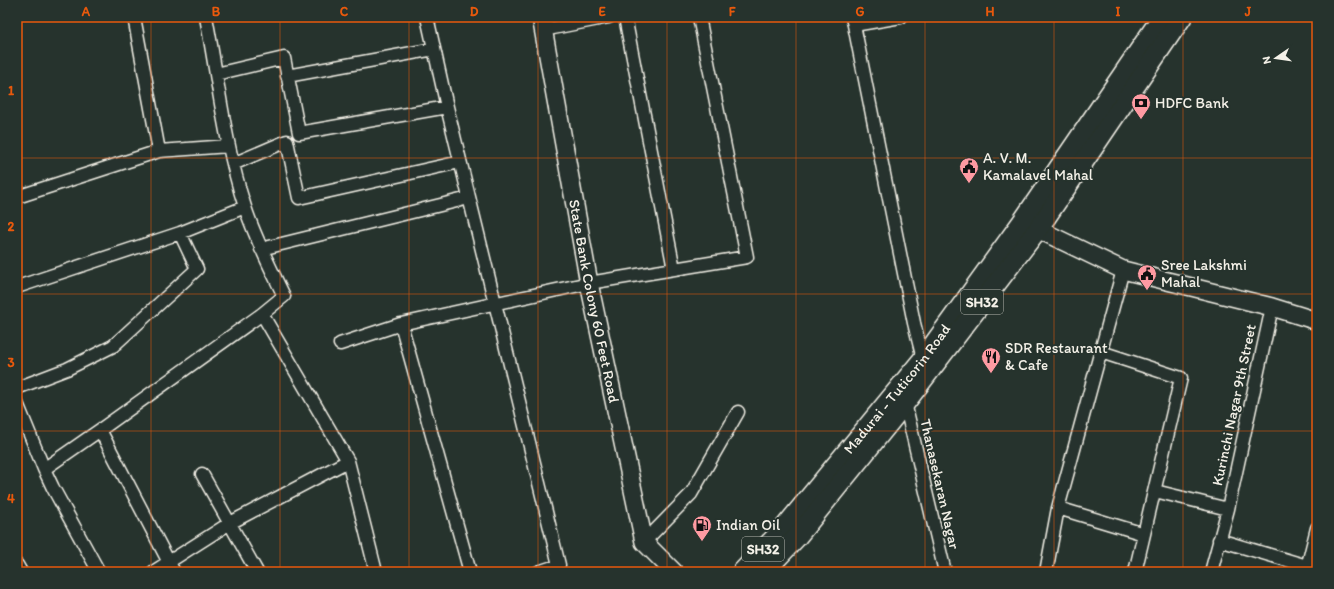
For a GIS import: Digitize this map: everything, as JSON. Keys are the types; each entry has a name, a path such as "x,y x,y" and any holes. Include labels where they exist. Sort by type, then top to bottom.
{"main road":[{"name":"Madurai - Tuticorin Road","path":"764,572 796,538 905,402 1030,225 1182,17"},
{"name":"Madurai - Tuticorin Road","path":"742,572 785,527 923,359 1030,225 1160,18"}],"street":[{"path":"134,17 159,151"},
{"path":"44,469 262,314 284,296 261,249 245,207 229,146 206,17"},
{"path":"427,17 460,162 559,565 538,572"},
{"path":"542,23 609,17"},
{"path":"625,17 674,269"},
{"path":"340,344 401,324 589,283 747,257 699,17"},
{"path":"901,17 853,21 914,322 923,359"},
{"name":"State Bank Colony 60 Feet Road","path":"542,23 589,283 644,542"},
{"path":"287,76 434,49"},
{"path":"216,74 284,58 299,133"},
{"path":"234,164 287,142 299,133 447,107"},
{"path":"287,142 299,198 460,162"},
{"path":"17,197 159,151 229,146"},
{"path":"261,249 469,198"},
{"path":"17,287 180,233 245,207"},
{"path":"1030,225 1123,270 1272,307 1317,321"},
{"path":"17,388 67,369 113,346 197,269 180,233"},
{"path":"1046,572 1058,508 1123,270"},
{"name":"Kurinchi Nagar 9th Street","path":"1211,572 1228,509 1272,307"},
{"path":"262,314 348,462 376,572"},
{"path":"401,324 470,572"},
{"path":"1101,352 1181,378 1135,572"},
{"name":"Thanasekaran Nagar","path":"905,402 945,572"},
{"path":"17,403 53,488 99,572"},
{"path":"674,572 644,542 691,494 738,412"},
{"path":"100,430 172,567"},
{"path":"153,572 172,567 230,523 348,462"},
{"path":"202,474 257,572"},
{"path":"1155,491 1228,509"},
{"path":"1058,508 1144,534"},
{"path":"1219,540 1310,569 1317,528"},
{"path":"17,565 21,572"}],"place":[{"name":"HDFC Bank","path":"1141,120"},
{"name":"A. V. M. Kamalavel Mahal","path":"969,184"},
{"name":"Sree Lakshmi Mahal","path":"1147,291"},
{"name":"SDR Restaurant & Cafe","path":"991,374"},
{"name":"Indian Oil","path":"702,542"}]}
